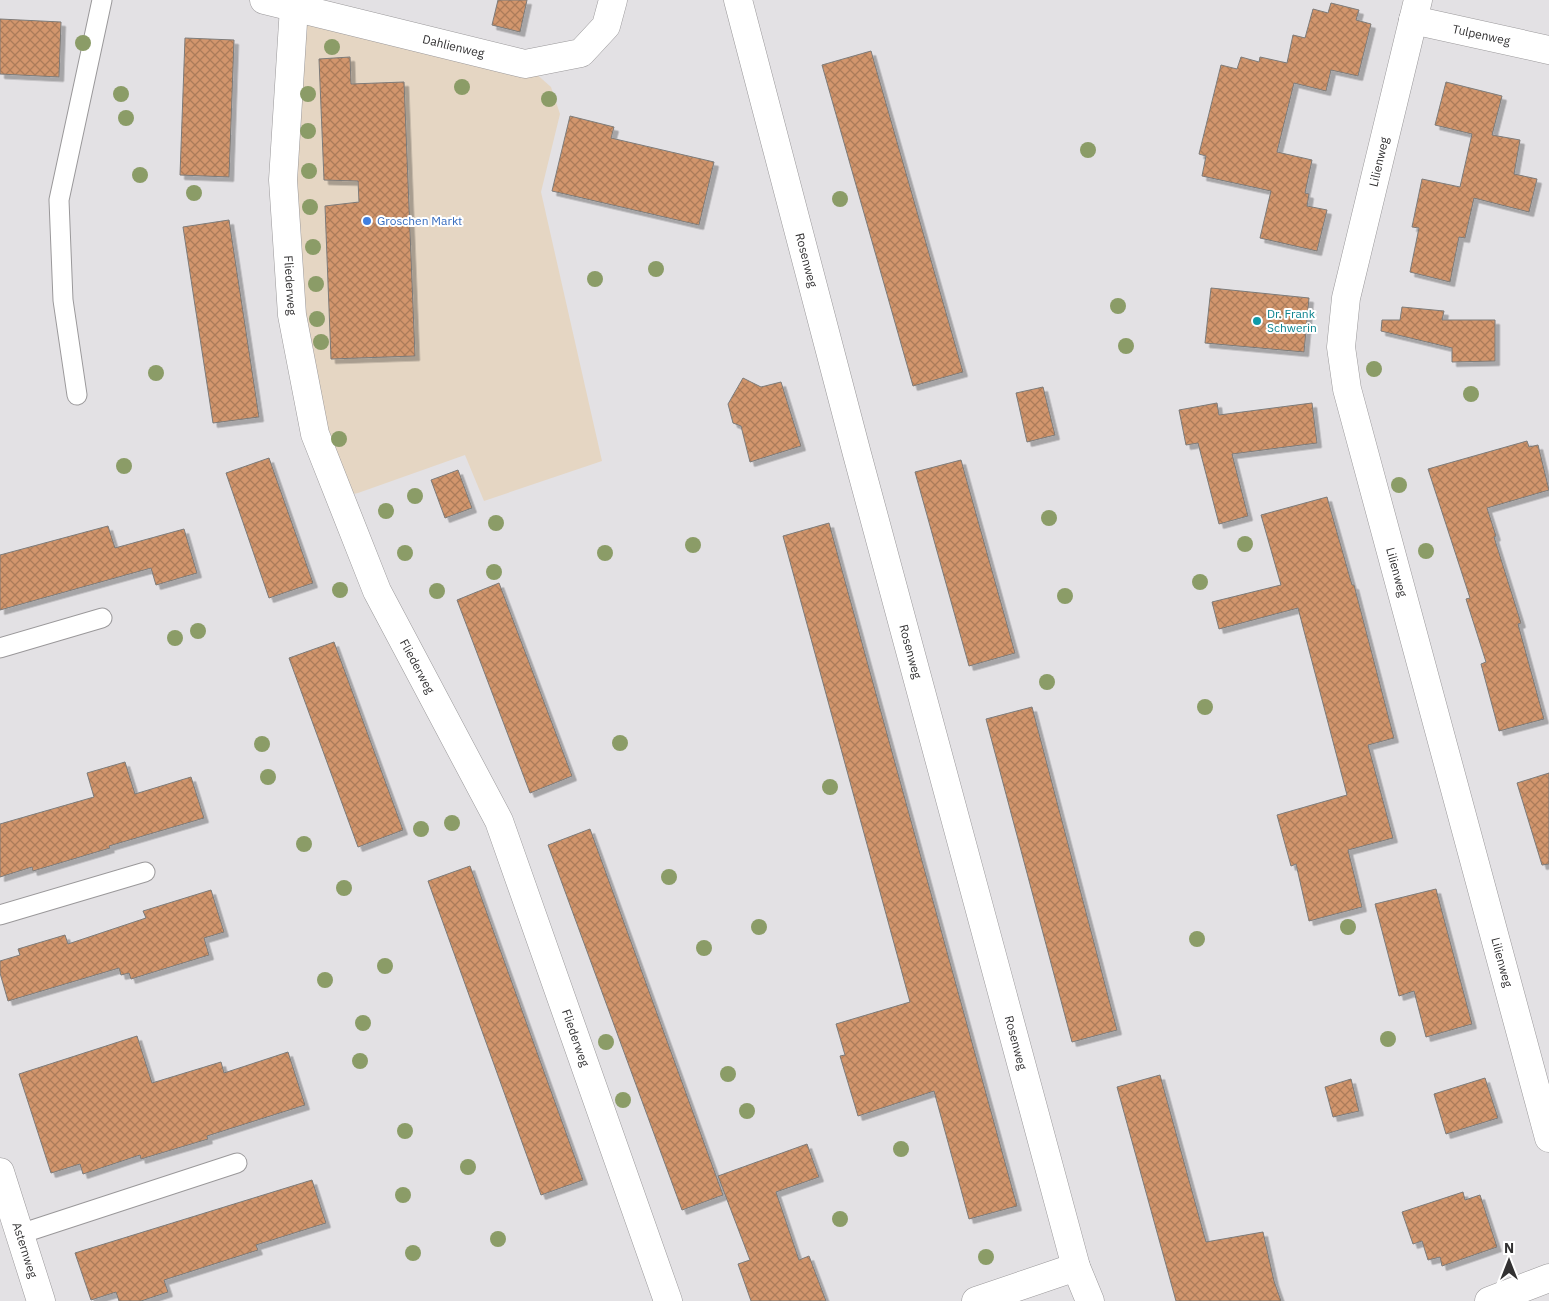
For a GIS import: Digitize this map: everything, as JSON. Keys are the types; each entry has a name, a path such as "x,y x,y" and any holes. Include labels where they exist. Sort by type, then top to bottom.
{"street":[{"name":"Dahlienweg","path":"264,0 525,64 581,53 606,26 613,0"},
{"name":"Rosenweg","path":"738,0 857,454 1076,1267 1090,1301"},
{"name":"Fliederweg","path":"294,7 282,180 292,315 315,434 377,591 499,821 668,1301"},
{"name":"Tulpenweg","path":"1415,10 1549,50"},
{"name":"Lilienweg","path":"1415,10 1346,298 1341,347 1347,389 1549,1138"},
{"name":"Asternweg","path":"0,1172 41,1301"},
{"path":"976,1301 1076,1267"},
{"path":"1489,1301 1549,1278"}],"lane":[{"path":"77,395 63,300 59,200 102,0"},
{"path":"0,648 102,618"},
{"path":"0,915 145,872"},
{"path":"20,1234 237,1163"}],"shaded area":[{"path":"294,7 525,64 551,87 560,114 541,192 602,461 484,501 465,455 358,493 340,497 292,315"}],"building":[{"path":"498,0 527,0 520,32 492,25"},
{"path":"1331,3 1359,10 1356,20 1371,24 1358,76 1331,70 1326,91 1294,83 1277,152 1312,160 1305,193 1309,194 1307,206 1327,210 1317,251 1260,238 1271,191 1202,176 1206,156 1199,154 1221,65 1237,69 1241,57 1259,62 1260,57 1287,63 1293,35 1305,38 1313,9 1328,13"},
{"path":"0,19 61,22 59,77 0,74"},
{"path":"185,38 234,40 229,177 180,175"},
{"path":"871,51 963,372 913,386 822,65"},
{"name":"Groschen Markt","path":"350,57 351,84 404,82 415,356 331,359 325,206 359,202 358,181 324,180 319,59"},
{"path":"1446,82 1502,96 1492,135 1520,140 1514,174 1537,179 1529,212 1474,198 1465,238 1459,237 1450,282 1410,272 1419,228 1412,227 1422,179 1460,187 1472,134 1435,125"},
{"path":"570,116 614,127 611,138 714,162 699,225 552,191"},
{"path":"229,220 259,417 213,423 183,227"},
{"name":"Dr. Frank Schwerin","path":"1211,288 1309,298 1304,352 1205,343"},
{"path":"1402,307 1444,311 1442,320 1495,320 1495,361 1452,362 1452,348 1381,331 1382,320 1400,320"},
{"path":"743,378 761,387 781,382 801,446 750,462 741,426 733,423 728,404"},
{"path":"1043,387 1055,435 1027,442 1016,393"},
{"path":"1217,403 1219,415 1312,403 1317,443 1232,454 1248,516 1219,524 1198,443 1186,445 1179,410"},
{"path":"1527,441 1529,447 1538,445 1549,490 1487,508 1496,536 1494,537 1521,623 1518,624 1544,719 1499,731 1481,664 1486,662 1466,599 1470,598 1428,469"},
{"path":"269,458 313,583 269,598 226,473"},
{"path":"961,460 1015,653 969,666 915,472"},
{"path":"458,470 472,508 445,518 431,480"},
{"path":"1327,497 1352,585 1354,585 1394,738 1368,745 1393,838 1348,850 1362,907 1309,921 1296,864 1291,866 1277,815 1347,795 1298,608 1219,629 1212,602 1281,585 1261,515"},
{"path":"829,523 1017,1206 969,1219 934,1091 858,1116 840,1056 845,1055 836,1024 910,1002 783,536"},
{"path":"108,526 115,548 184,529 197,573 156,585 151,568 0,610 0,555"},
{"path":"499,583 572,776 530,793 457,600"},
{"path":"334,642 403,830 358,847 289,658"},
{"path":"1032,707 1117,1030 1072,1042 986,719"},
{"path":"125,762 135,794 191,777 204,818 33,871 32,867 0,877 0,824 94,797 87,773"},
{"path":"1549,773 1549,864 1542,865 1517,783"},
{"path":"590,829 723,1195 682,1210 548,845"},
{"path":"470,866 583,1180 541,1195 428,881"},
{"path":"1436,889 1472,1024 1426,1037 1414,991 1399,996 1375,904"},
{"path":"211,890 224,932 204,938 209,955 131,979 129,973 121,975 119,968 8,1001 0,973 0,961 20,955 18,949 65,935 68,944 146,918 143,911"},
{"path":"137,1036 152,1083 221,1062 224,1073 288,1052 305,1105 207,1136 208,1139 141,1159 140,1155 83,1174 80,1164 51,1173 19,1074"},
{"path":"1160,1075 1206,1242 1263,1232 1274,1281 1281,1301 1176,1301 1117,1087"},
{"path":"1485,1078 1498,1118 1446,1134 1434,1094"},
{"path":"1351,1079 1359,1111 1333,1117 1325,1087"},
{"path":"807,1144 819,1177 776,1192 799,1260 809,1256 826,1301 751,1301 738,1264 750,1260 718,1176"},
{"path":"312,1180 326,1223 256,1245 258,1250 164,1280 168,1292 141,1301 119,1301 116,1292 91,1300 75,1253"},
{"path":"1463,1192 1465,1200 1480,1195 1497,1247 1442,1266 1440,1257 1428,1260 1422,1241 1413,1244 1402,1212"}],"place":[{"name":"Groschen Markt","path":"367,221"},
{"name":"Dr. Frank Schwerin","path":"1257,321"}]}
